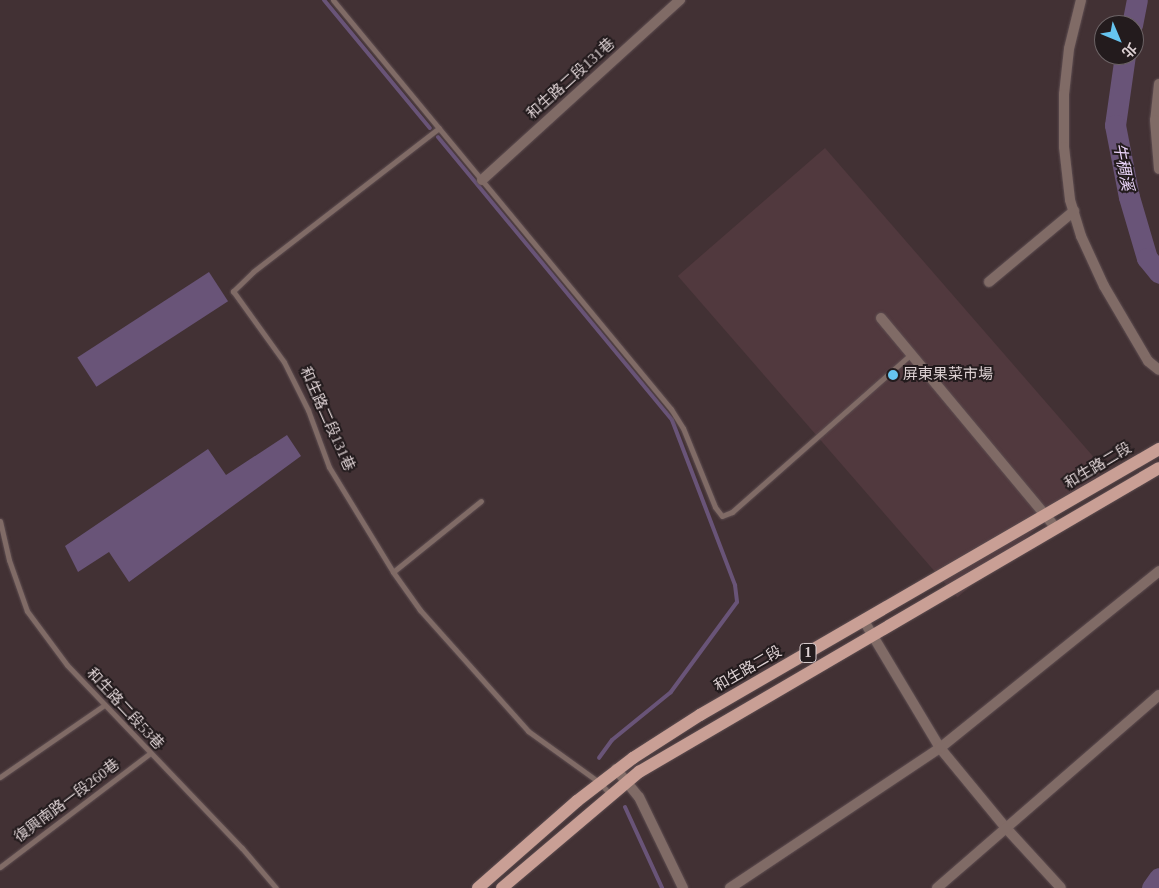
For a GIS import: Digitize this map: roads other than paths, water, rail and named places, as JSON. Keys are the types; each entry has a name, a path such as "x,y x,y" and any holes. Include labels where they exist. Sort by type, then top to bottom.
{"main road":[{"name":"和生路二段","path":"478,888 616,769 700,715 1159,449"},
{"name":"1","path":"502,888 624,782 872,634 1159,468"}],"street":[{"name":"和生路二段131巷","path":"482,180 680,0"},
{"path":"1081,0 1069,49 1064,94 1064,147 1074,211 1104,286 1148,360 1159,370"},
{"path":"1159,84 1155,120 1159,169"},
{"path":"989,282 1074,211"},
{"path":"881,318 1056,528"},
{"path":"730,888 940,748 1159,570"},
{"path":"864,621 940,748 1006,828 1061,888"},
{"path":"937,888 1159,695"},
{"path":"616,769 624,782 639,797 683,888"}],"lane":[{"path":"334,0 671,409 683,428 715,507 722,516 732,512 911,354"},
{"name":"和生路二段131巷","path":"439,128 246,278 233,291 284,362 308,410 329,467 393,572 420,610 528,731 600,783 610,794"},
{"path":"393,572 481,501"},
{"name":"和生路二段53巷","path":"0,521 9,560 27,611 67,665 103,706 242,848 276,888"},
{"path":"0,777 103,706"},
{"name":"復興南路一段260巷","path":"0,867 150,754"}],"waterway":[{"path":"324,0 430,128"},
{"name":"牛稠溪","path":"1134,15 1137,0"},
{"name":"牛稠溪","path":"1124,65 1115,125 1129,197 1147,258 1159,273"},
{"path":"438,137 672,420 735,585 737,602 671,692 612,740 599,758"},
{"path":"625,807 662,888"},
{"path":"1152,888 1159,878"}],"place":[{"name":"屏東果菜市場","path":"893,375"}]}
